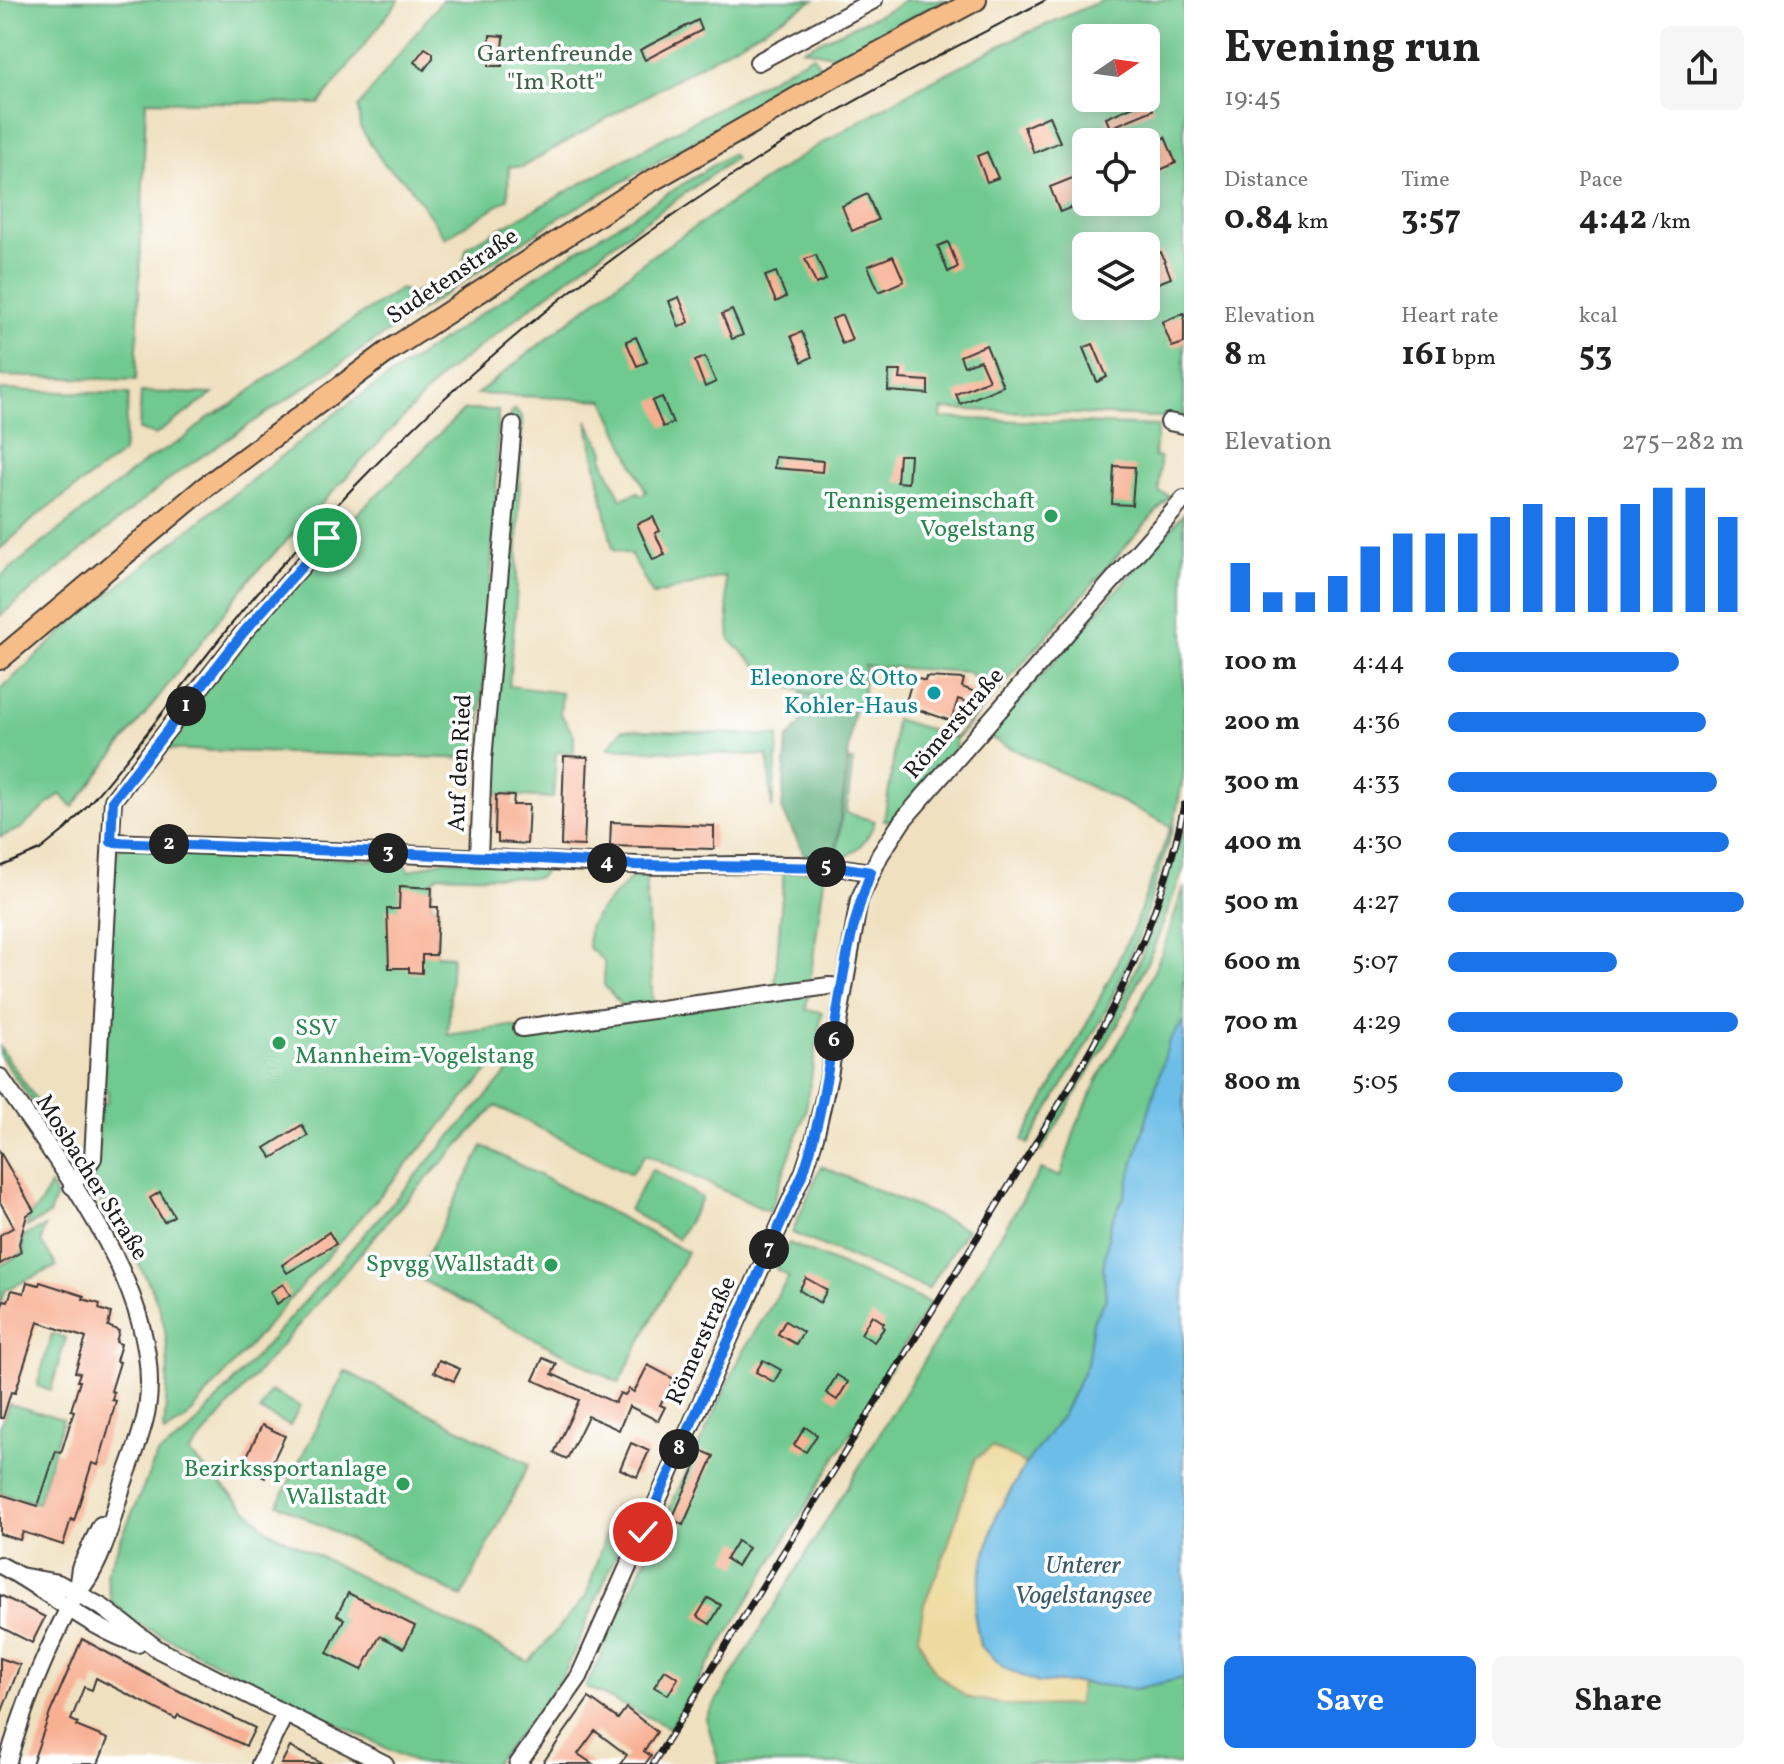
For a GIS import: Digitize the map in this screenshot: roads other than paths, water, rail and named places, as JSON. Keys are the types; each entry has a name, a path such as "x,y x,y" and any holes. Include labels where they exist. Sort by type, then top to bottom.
{"main road":[{"name":"Sudetenstraße","path":"0,659 204,488 390,350 646,184 819,84 976,0"}],"street":[{"path":"758,62 874,0"},
{"name":"Auf den Ried","path":"513,425 483,760 479,857 634,865 845,868 871,872"},
{"name":"Römerstraße","path":"518,1764 579,1677 804,1171 829,1076 836,986 871,872 903,820 1184,499"},
{"path":"72,1186 93,1158 113,800 243,633 327,538"},
{"path":"111,842 479,857"},
{"path":"522,1028 836,986"},
{"name":"Mosbacher Straße","path":"0,1077 72,1186 124,1275 139,1309 146,1339 149,1377 147,1408 140,1438 120,1492 80,1568 76,1593 42,1668 7,1764"},
{"path":"0,1565 68,1609 132,1642 159,1650"},
{"path":"20,1576 58,1583 102,1607 159,1650 385,1764"},
{"path":"260,1764 285,1714"}],"water":[{"name":"Unterer Vogelstangsee","path":"1184,1020 1184,1678 1135,1689 1081,1683 1038,1683 1004,1668 980,1646 974,1613 981,1572 996,1516 1026,1464 1063,1414 1087,1364 1093,1321 1106,1298 1103,1268 1111,1222 1124,1197 1169,1042"}],"tram line":[{"path":"0,867 40,850 66,829 130,755 244,608 320,523 447,396 548,309 655,228 766,154 869,93 1046,0"}],"railway":[{"path":"653,1764 1087,1056 1122,987 1152,917 1165,881 1184,805"}],"place":[{"name":"Tennisgemeinschaft Vogelstang","path":"1051,516"},
{"name":"Eleonore & Otto Kohler-Haus","path":"934,693"},
{"name":"SSV Mannheim-Vogelstang","path":"279,1043"},
{"name":"Spvgg Wallstadt","path":"551,1265"},
{"name":"Bezirkssportanlage Wallstadt","path":"403,1484"}],"park label":[{"name":"Gartenfreunde \"Im Rott\"","path":"555,69"}]}
